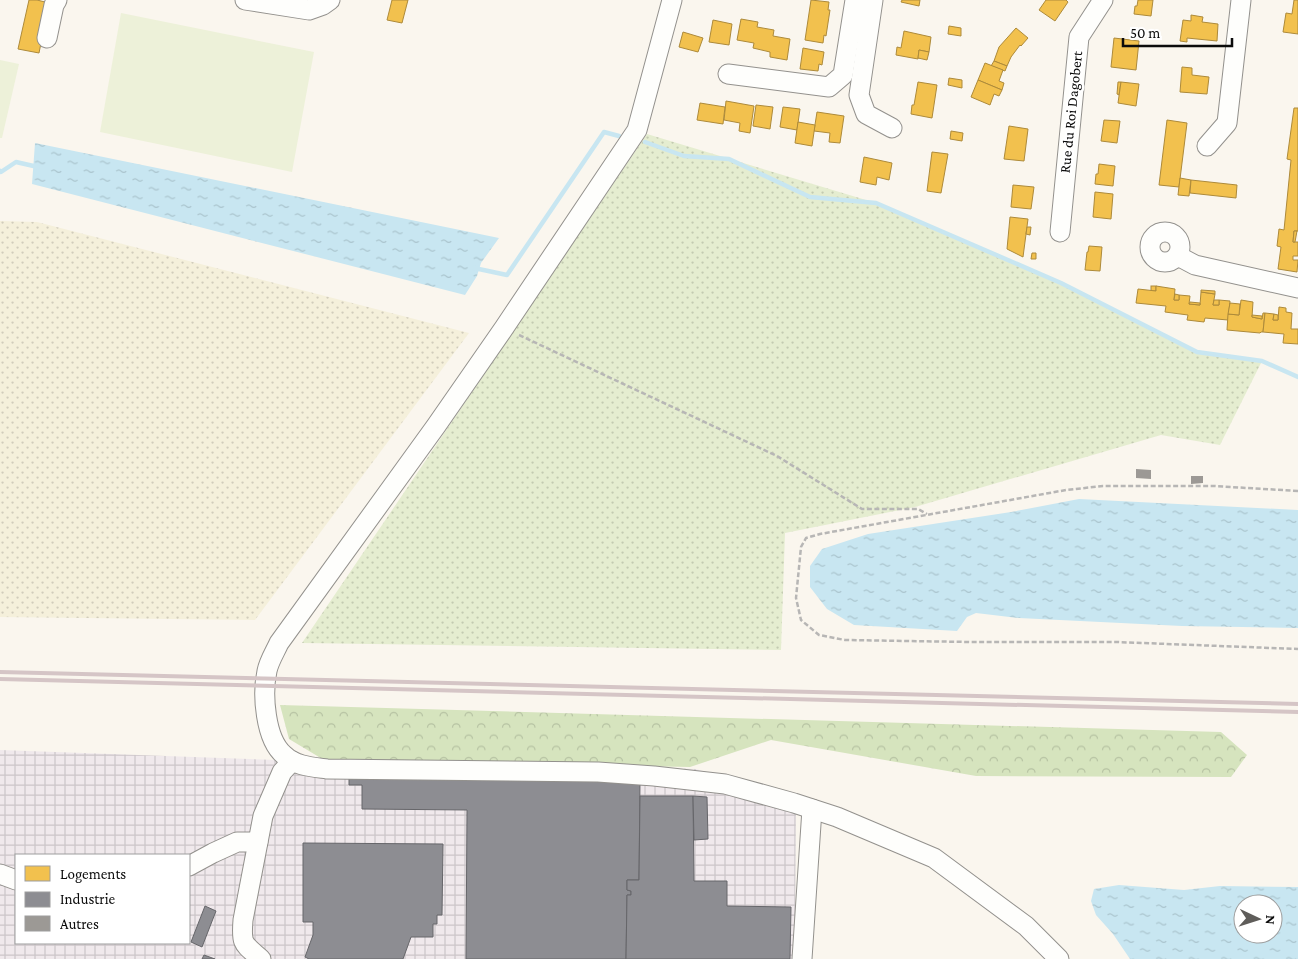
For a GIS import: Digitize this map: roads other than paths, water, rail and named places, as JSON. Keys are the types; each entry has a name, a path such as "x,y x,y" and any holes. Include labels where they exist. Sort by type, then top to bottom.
{"street":[{"path":"47,38 54,5 57,0"},
{"path":"245,0 310,10 330,0"},
{"path":"672,0 637,130 504,328 279,643 270,660 265,682 266,714 271,732 283,755 292,761 312,767 327,769 598,772 654,776 725,784 812,809 837,817 934,858 1026,926 1059,959"},
{"path":"728,74 830,87 843,75 854,0"},
{"path":"873,0 859,94 866,114 892,128"},
{"name":"Rue du Roi Dagobert","path":"1060,232 1079,37 1103,0"},
{"path":"1207,146 1227,123 1241,0"},
{"path":"1178,256 1194,265 1298,288"},
{"path":"261,959 246,946 242,936 243,920 263,816 282,772 292,761"},
{"path":"802,959 812,809"},
{"path":"190,865 238,842 258,842"},
{"path":"0,874 15,880"}],"water":[{"path":"35,143 499,238 481,263 477,276 465,295 32,184"},
{"path":"1079,499 1298,510 1298,628 1182,626 1019,618 976,613 967,617 957,631 854,625 827,609 810,587 810,566 822,549 868,534 1011,512"},
{"path":"1119,885 1184,890 1220,886 1298,887 1298,959 1130,959 1113,934 1096,915 1091,901 1094,889"}],"waterway":[{"path":"474,268 507,275 604,132 619,136"},
{"path":"645,142 684,156 729,159 810,197 876,203 1061,283 1197,352 1262,361 1298,377"},
{"path":"0,171 16,162 38,167"}],"railway":[{"path":"0,672 1298,704"},
{"path":"0,679 1298,712"}]}
